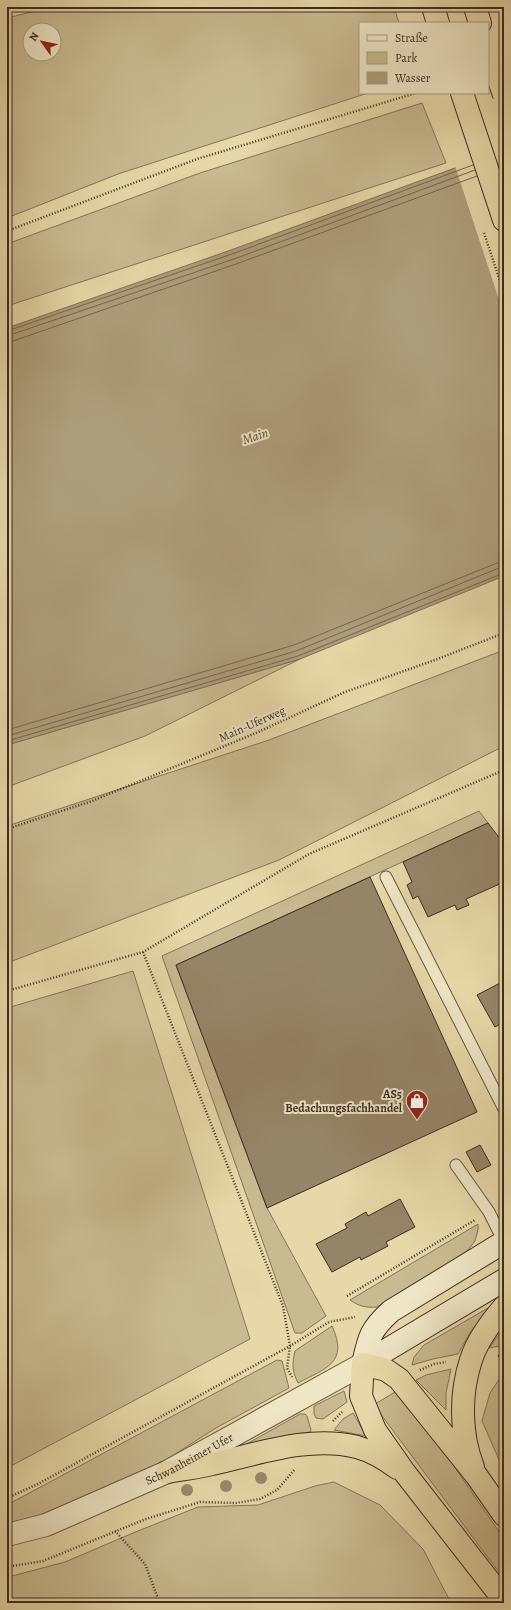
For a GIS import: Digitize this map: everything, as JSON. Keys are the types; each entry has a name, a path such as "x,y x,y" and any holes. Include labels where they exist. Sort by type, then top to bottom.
{"highway":[{"path":"433,7 438,22"},
{"path":"475,7 480,22"},
{"path":"489,49 504,94"},
{"path":"462,94 504,220"},
{"path":"476,1475 468,1455 464,1416 466,1379 471,1359 477,1347 488,1328 504,1307"},
{"path":"504,1516 476,1475 399,1379 386,1370 363,1364 361,1396 375,1430 404,1473 504,1600"},
{"path":"167,1472 210,1465 292,1447 319,1443 334,1443 358,1447 387,1461 404,1473"}],"street":[{"path":"363,1364 369,1338 377,1323 391,1311 504,1242"},
{"name":"Schwanheimer Ufer","path":"7,1535 46,1525 167,1472 363,1364 504,1280"}],"lane":[{"path":"489,78 504,75"},
{"path":"386,877 504,1110"},
{"path":"456,1165 489,1212 504,1242"}],"path":[{"path":"7,231 197,159 413,94"},
{"name":"Main-Uferweg","path":"7,829 92,801 256,733 345,692 435,660 504,633"},
{"path":"7,991 143,952 309,854 504,770"},
{"path":"143,952 283,1306 290,1346 287,1368 293,1379"},
{"path":"347,1296 477,1219"},
{"path":"7,1498 38,1484 290,1346 329,1322"},
{"path":"420,1370 434,1364 448,1362"},
{"path":"329,1426 336,1417 345,1410"},
{"path":"7,1566 43,1561 146,1519 200,1502 236,1502 260,1499 277,1490 295,1469 302,1465"},
{"path":"115,1531 145,1564 157,1596 158,1603"}],"green space":[{"path":"51,7 394,7 399,22 359,22 359,94 365,94 118,174 7,218 7,18"},
{"path":"422,103 446,163 7,306 7,244 200,173"},
{"path":"504,650 504,746 279,860 7,963 7,826 269,740"},
{"path":"300,659 145,736 7,787 7,745"},
{"path":"479,811 488,823 176,965 267,1208 326,1316 302,1333 295,1333 162,956"},
{"path":"133,971 250,1339 7,1468 7,1008"},
{"path":"478,1224 475,1241 464,1255 377,1307 362,1306 350,1300"},
{"path":"488,1308 489,1310 471,1331 458,1354 412,1365 414,1357 424,1345"},
{"path":"332,1326 337,1338 338,1348 332,1363 318,1373 298,1383 293,1367 295,1351"},
{"path":"504,1328 504,1345 489,1348"},
{"path":"277,1360 282,1361 289,1388 216,1428 150,1470 41,1519 7,1525 7,1505"},
{"path":"451,1369 446,1393 446,1410 416,1380 426,1375"},
{"path":"504,1372 504,1471 482,1421 490,1393"},
{"path":"344,1391 347,1402 323,1419 316,1418 314,1414 314,1406"},
{"path":"395,1392 434,1437 504,1539 504,1579 382,1416 375,1404"},
{"path":"353,1413 366,1436 334,1430 343,1419"},
{"path":"300,1414 305,1414 307,1416 311,1430 310,1432 278,1438 227,1455"},
{"path":"334,1482 380,1505 423,1549 451,1603 7,1603 7,1576 65,1562 198,1507 258,1505 315,1486"}],"water":[{"name":"Main","path":"504,150 504,576 300,659 7,745 7,328 231,250"}],"pier":[{"path":"504,148 504,315 455,166"}],"building":[{"path":"488,823 504,844 504,882 466,899 469,905 457,910 455,905 428,917 418,896 413,899 407,885 412,882 403,862"},
{"path":"370,877 477,1112 267,1208 176,965"},
{"path":"504,981 504,1022 495,1027 477,995"},
{"path":"480,1145 491,1165 477,1172 466,1152"},
{"path":"400,1199 415,1227 386,1242 388,1246 361,1260 360,1257 332,1272 316,1244 347,1228 345,1224 366,1212 368,1216"}],"place":[{"name":"AS5 Bedachungsfachhandel","path":"417,1120"}]}
